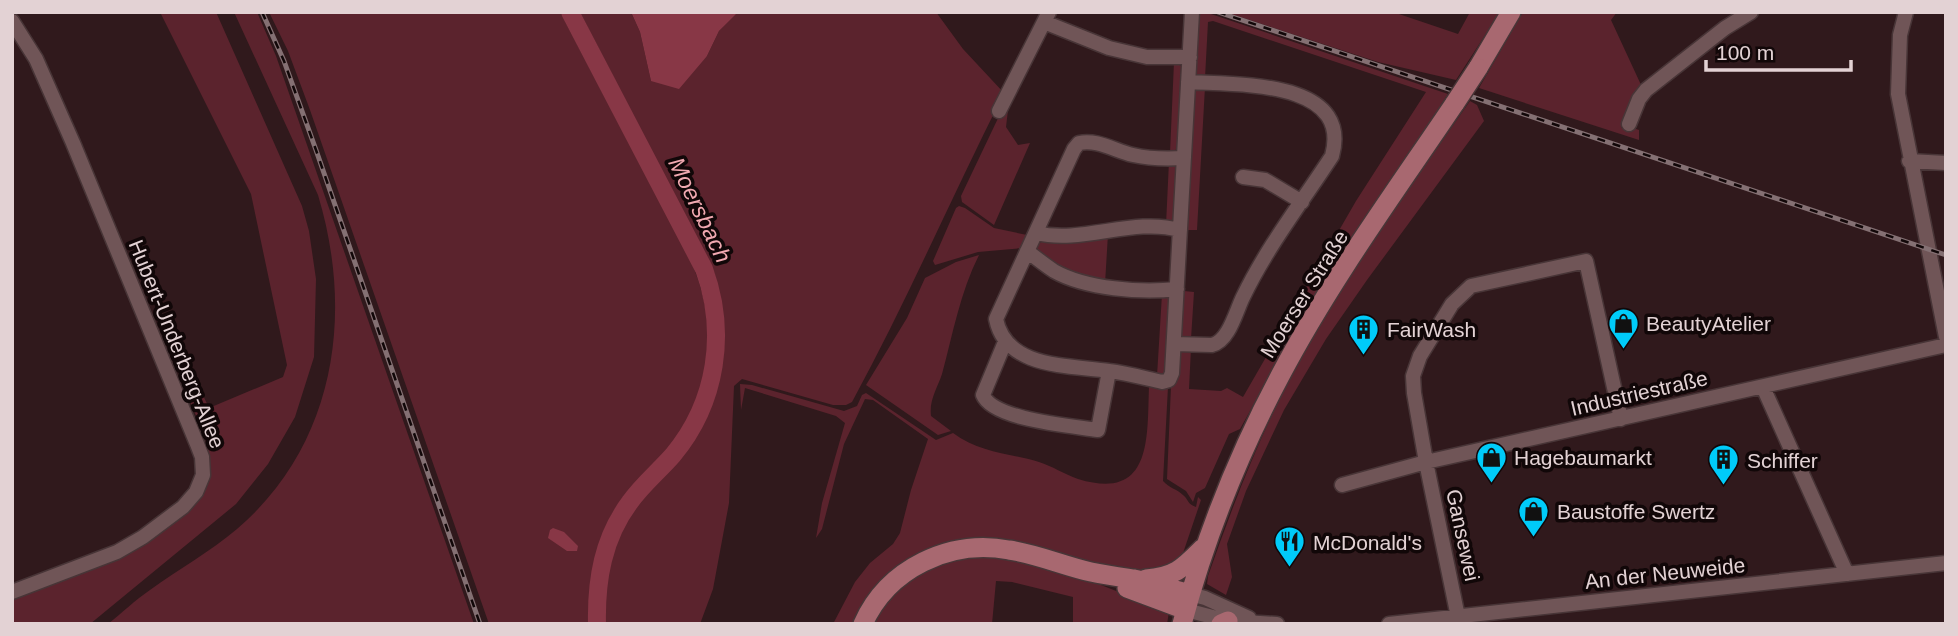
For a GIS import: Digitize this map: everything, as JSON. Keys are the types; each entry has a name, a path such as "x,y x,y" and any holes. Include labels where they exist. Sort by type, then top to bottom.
{"main road":[{"name":"Moerser Straße","path":"1186,609 1206,545 1253,430 1294,350 1352,256 1478,68 1511,12"},
{"path":"863,624 883,593 907,571 937,555 955,550 1009,550 1091,572 1136,580 1163,578 1177,572 1206,545"},
{"path":"1091,572 1186,609"},
{"path":"1136,580 1186,609"}],"street":[{"path":"1184,158 1150,158 1121,152 1095,142 1079,143 996,319 1005,342 1016,352 1055,365 1109,370 1162,382 1170,380 1174,344 1192,12"},
{"path":"1629,124 1639,99 1646,90 1725,28 1751,12"},
{"path":"1906,12 1900,35 1898,94 1946,337"},
{"path":"999,111 1047,17 1109,48 1147,57 1190,57"},
{"name":"Hubert-Underberg-Allee","path":"12,21 36,59 74,143 197,444 202,457 203,475 196,492 183,507 130,545 12,592"},
{"path":"1174,344 1218,344 1226,334 1244,295 1332,156 1335,142 1331,120 1297,94 1282,89 1188,82"},
{"path":"1909,160 1946,163"},
{"path":"1243,177 1265,180 1302,202"},
{"path":"1036,233 1072,235 1135,226 1180,230"},
{"path":"1027,251 1055,271 1087,284 1120,288 1177,289"},
{"name":"Gansewei","path":"1458,617 1426,462 1413,376 1420,356 1452,303 1471,286 1586,261 1621,419"},
{"path":"1005,342 983,395 985,400 997,408 1013,415 1098,430 1109,370"},
{"name":"Industriestraße","path":"1342,485 1426,462 1946,345"},
{"path":"1763,387 1847,574"},
{"name":"An der Neuweide","path":"1389,624 1946,563"},
{"path":"1186,609 1205,598 1253,621"},
{"path":"1186,609 1224,622 1277,624"}],"shaded area":[{"path":"160,12 216,12 302,206 309,231 316,279 314,357 295,417 268,464 236,504 90,624 12,624 12,598 102,565 193,504 208,443 188,397 201,391 209,408 283,377 287,365 251,194"},
{"path":"234,12 257,12 276,56 474,624 108,624 144,594 227,537 270,495 296,458 316,417 328,375 334,331 334,285 329,240 318,195"},
{"path":"269,12 560,12 691,261 700,287 709,339 701,389 692,413 678,436 660,459 627,492 606,526 593,574 590,624 489,624 310,110 288,51"},
{"path":"580,12 631,12 640,32 651,81 707,56 719,31 734,12 936,12 963,49 1004,93 892,326 852,402 833,405 742,379 734,386 729,503 713,589 700,624 605,624 607,574 617,541 643,498 681,457 703,421 719,380 724,338 720,294 714,272"},
{"path":"631,12 736,14 719,31 707,56 679,89 651,81 640,32"},
{"path":"1198,12 1205,12 1448,94 1295,330 1240,429 1229,434 1205,488 1196,493 1193,502 1186,491 1167,479 1171,386 1179,377 1181,349 1191,348 1189,389 1221,391 1227,388 1243,397 1356,201 1426,92 1213,21 1208,22 1205,78 1195,76"},
{"path":"1225,12 1393,12 1458,34 1470,12 1500,12 1456,80 1378,62"},
{"path":"1523,12 1617,12 1611,20 1642,87 1621,127 1627,132 1639,130 1639,140 1479,88"},
{"path":"1174,62 1181,66 1177,149 1170,153"},
{"path":"1205,87 1197,230 1187,230 1194,88"},
{"path":"1470,101 1477,105 1484,121 1326,339 1284,410 1246,491 1227,544 1232,577 1226,595 1207,584 1208,576 1227,522 1271,416 1297,365 1358,264"},
{"path":"1006,110 1006,127 1018,145 1030,143 994,225 962,202 961,196 1001,112"},
{"path":"1169,161 1176,164 1173,222 1166,225"},
{"path":"959,206 994,228 1027,235 1023,248 978,252 935,265 933,261"},
{"path":"1108,234 1105,284 1068,272 1036,253 1037,244 1042,242 1097,240"},
{"path":"979,255 962,299 942,374 932,400 931,416 951,431 938,435 866,385 907,318 925,278 956,262"},
{"path":"1184,291 1194,292 1191,339 1181,338"},
{"path":"1162,294 1169,297 1165,375 1157,376"},
{"path":"740,384 844,411 857,406 862,395 866,393 936,440 953,433 984,449 1039,462 1078,479 1103,484 1120,481 1133,473 1141,460 1145,444 1149,386 1168,387 1163,481 1181,493 1193,506 1196,507 1198,497 1201,500 1179,565 1151,577 948,543 855,624 833,624 855,582 870,563 893,544 900,533 928,439 873,400 865,399 844,444 822,529 816,538 822,503 845,423 836,416 745,388 741,410"},
{"path":"553,528 564,532 578,546 577,551 567,551 548,538"},
{"path":"997,555 1091,581 1169,612 1167,624 1073,624 1073,597 1012,582 996,581 992,624 871,624 901,587 930,567 954,558"}],"waterway":[{"name":"Moersbach","path":"570,12 704,269 715,317 714,366 700,412 673,455 635,496 613,530 600,576 597,624"}],"railway":[{"path":"262,12 284,61 316,150 480,624"},
{"path":"1218,12 1946,255"}],"place":[{"name":"BeautyAtelier","path":"1623,350"},
{"name":"FairWash","path":"1364,356"},
{"name":"Hagebaumarkt","path":"1491,484"},
{"name":"Schiffer","path":"1724,487"},
{"name":"Baustoffe Swertz","path":"1534,538"},
{"name":"McDonald's","path":"1290,569"}]}
